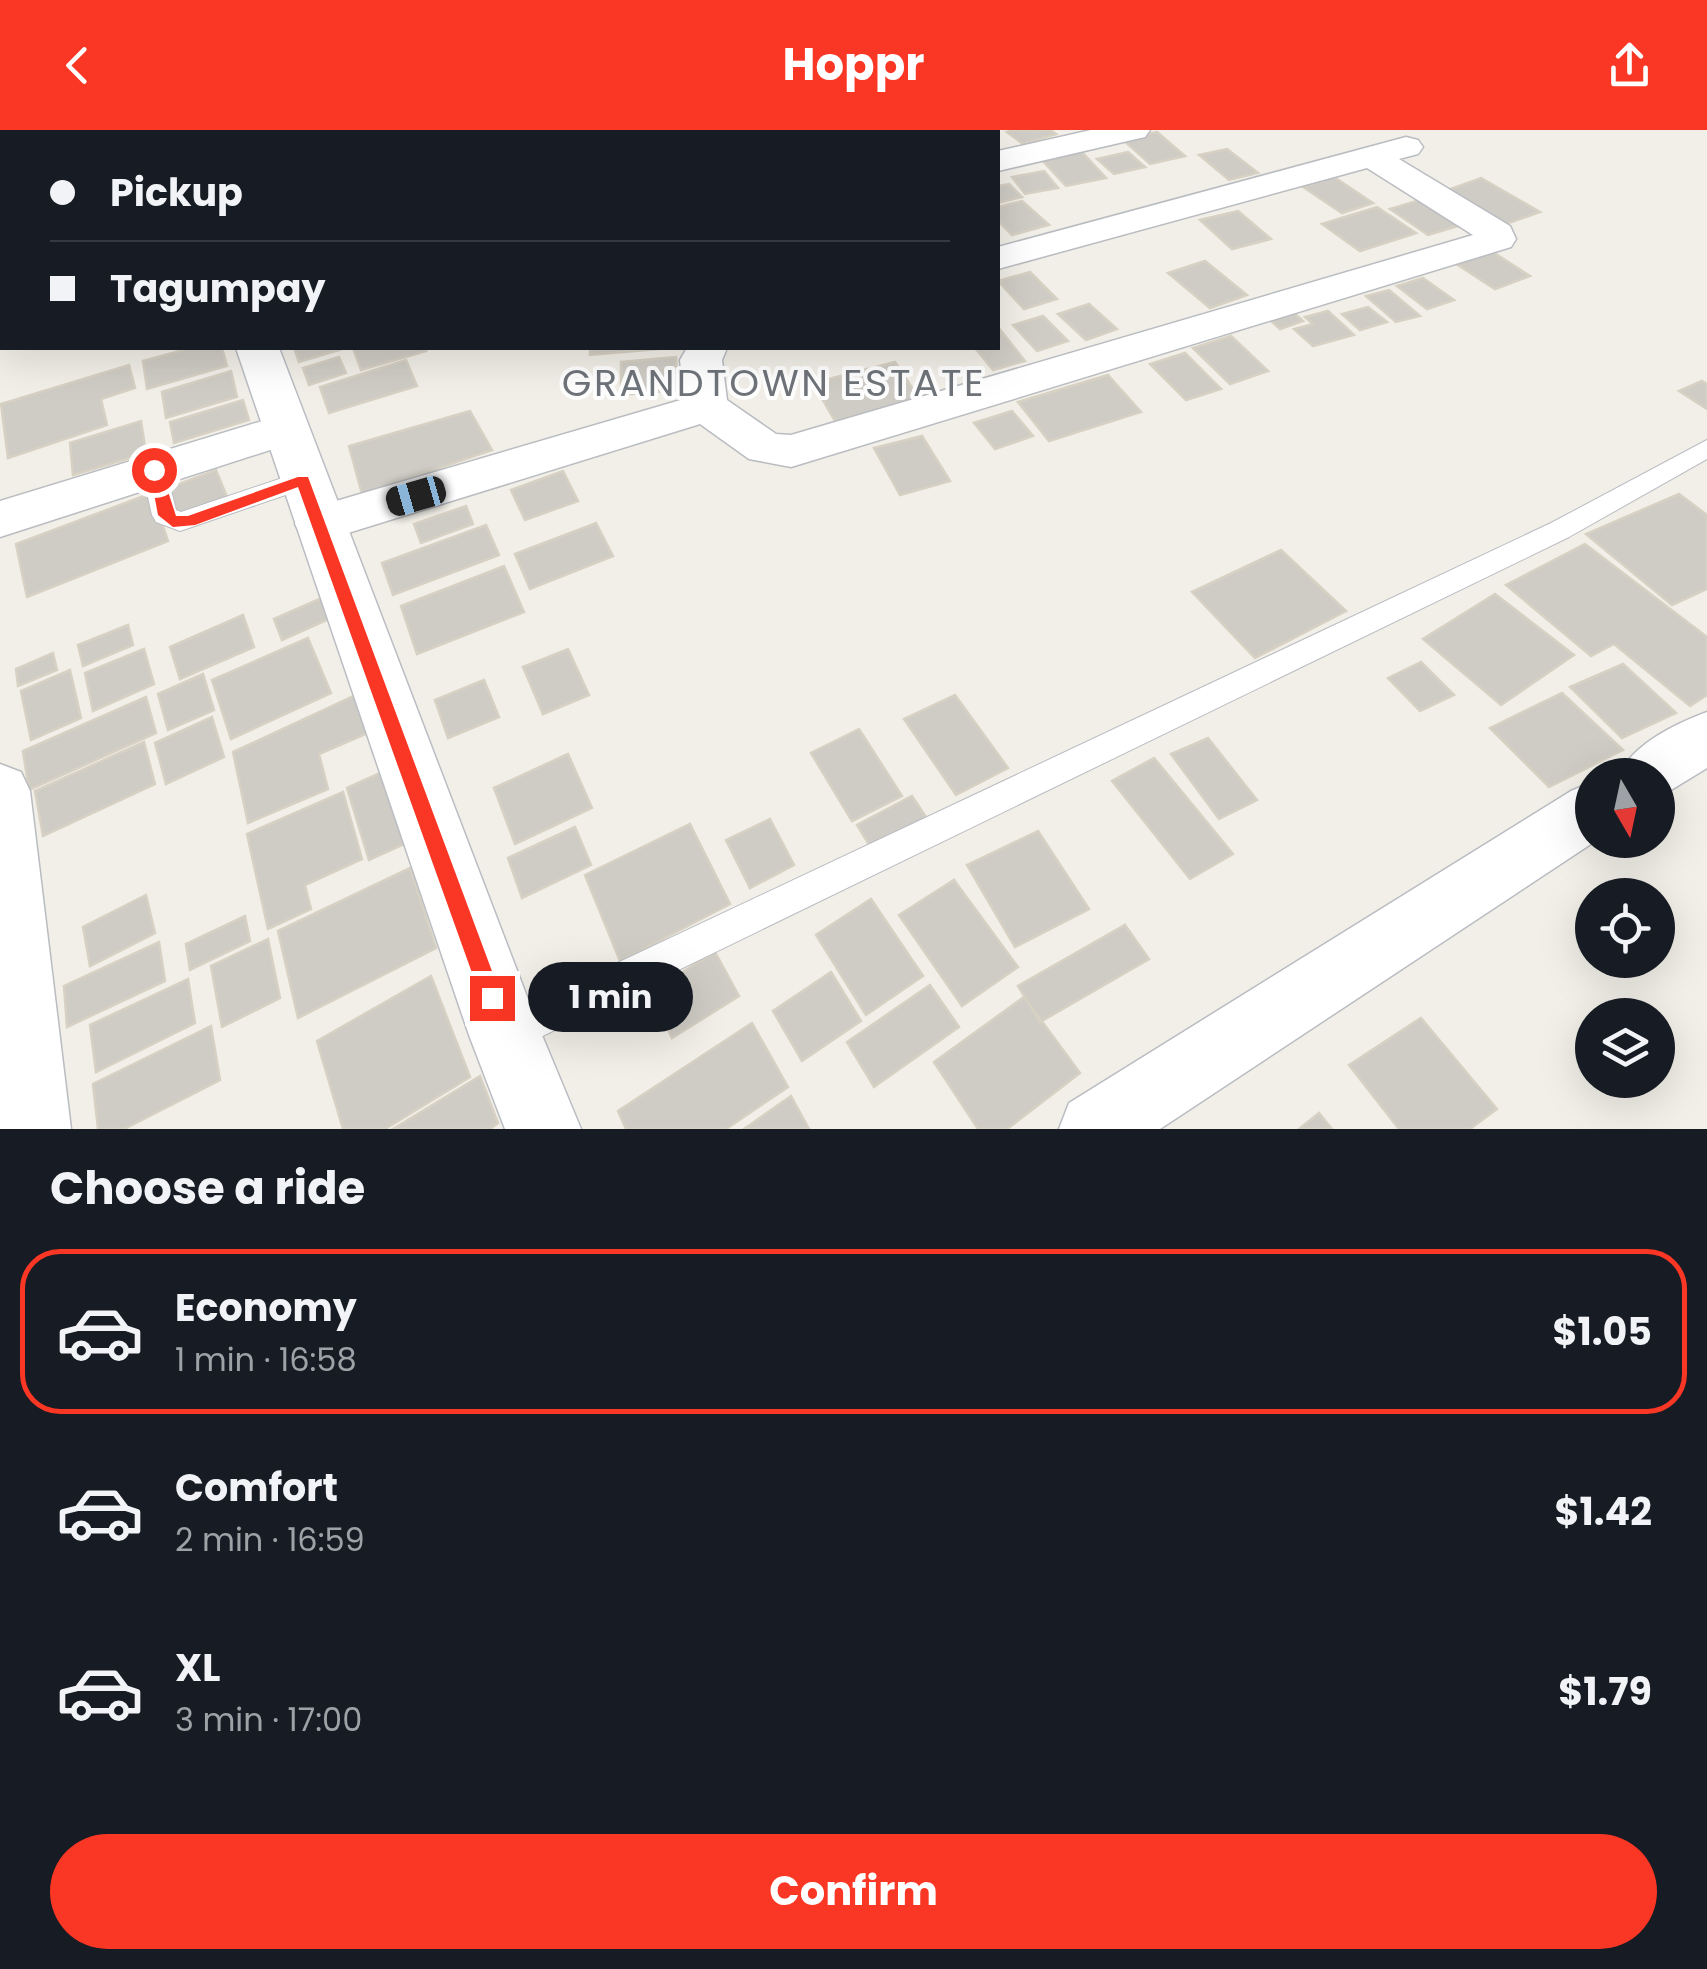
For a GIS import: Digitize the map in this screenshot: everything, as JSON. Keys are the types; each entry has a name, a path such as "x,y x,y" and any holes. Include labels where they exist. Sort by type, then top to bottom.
{"main road":[{"path":"258,350 505,1035 544,1129"}],"street":[{"path":"1000,160 1134,130"},
{"path":"1000,257 1412,145"},
{"path":"0,519 154,470 302,478 706,407 764,448 790,452 1498,239 1497,234 1372,157"},
{"path":"706,407 701,360 707,350"},
{"path":"1674,758 1707,737"},
{"path":"0,791 36,1129"},
{"path":"1095,1129 1575,821"}],"lane":[{"path":"505,1035 1542,538 1707,448"}],"building":[{"path":"1050,130 1056,134 1023,144 1007,132"},
{"path":"1157,132 1185,156 1150,164 1122,139"},
{"path":"1227,149 1258,173 1229,180 1199,155"},
{"path":"1082,152 1106,178 1066,186 1042,160"},
{"path":"1128,152 1145,167 1114,174 1097,159"},
{"path":"1044,171 1058,188 1025,194 1012,177"},
{"path":"1334,177 1373,203 1342,213 1303,187"},
{"path":"1481,178 1540,212 1503,225 1445,191"},
{"path":"1009,184 1022,197 1000,202 1000,186"},
{"path":"1420,200 1458,226 1428,235 1390,209"},
{"path":"1022,201 1049,225 1012,235 1000,223 1000,206"},
{"path":"1377,207 1416,233 1360,251 1322,224"},
{"path":"1238,211 1271,239 1232,249 1200,220"},
{"path":"1488,249 1530,276 1495,289 1452,261"},
{"path":"1205,261 1247,295 1210,308 1168,273"},
{"path":"1030,272 1057,299 1024,309 1000,280"},
{"path":"1423,278 1454,300 1427,309 1397,286"},
{"path":"1389,290 1420,316 1396,322 1366,296"},
{"path":"1089,304 1117,329 1086,340 1058,314"},
{"path":"1368,307 1387,322 1360,330 1342,314"},
{"path":"1328,311 1354,335 1313,346 1294,329 1313,324 1305,317"},
{"path":"1293,312 1303,321 1280,329 1270,320"},
{"path":"1043,316 1068,341 1037,351 1013,325"},
{"path":"1000,330 1025,361 993,370 977,350 1000,350"},
{"path":"1231,336 1268,371 1230,384 1193,348"},
{"path":"184,350 223,350 227,366 147,389 143,361"},
{"path":"295,350 339,350 299,362"},
{"path":"354,350 426,351 361,370"},
{"path":"590,350 647,350 590,355"},
{"path":"1185,353 1221,389 1186,400 1150,364"},
{"path":"339,357 346,373 309,385 303,368"},
{"path":"676,357 678,390 621,395 621,362"},
{"path":"406,360 417,386 329,413 320,387"},
{"path":"895,362 919,398 835,421 813,383"},
{"path":"129,365 135,388 101,399 107,425 8,458 1,404"},
{"path":"231,371 237,397 166,418 162,392"},
{"path":"1108,375 1141,412 1049,441 1018,402"},
{"path":"1702,381 1707,384 1707,409 1679,391"},
{"path":"243,400 249,420 174,443 170,422"},
{"path":"470,411 492,450 362,494 349,446"},
{"path":"1012,411 1033,436 995,449 974,423"},
{"path":"141,421 146,453 73,475 70,443"},
{"path":"922,436 950,481 900,495 874,448"},
{"path":"216,470 227,497 176,517 166,489"},
{"path":"563,471 578,501 525,520 511,490"},
{"path":"152,493 168,541 27,597 16,544"},
{"path":"1679,494 1707,515 1707,589 1672,605 1586,534"},
{"path":"466,506 473,524 421,543 414,524"},
{"path":"596,523 613,556 530,589 515,554"},
{"path":"486,525 499,555 393,595 382,563"},
{"path":"1585,544 1707,637 1707,695 1690,706 1614,644 1591,656 1506,585"},
{"path":"1281,550 1346,611 1255,658 1192,592"},
{"path":"504,566 524,612 417,654 401,606"},
{"path":"1495,594 1574,655 1501,705 1423,639"},
{"path":"322,598 331,618 282,640 274,619"},
{"path":"243,615 254,647 180,679 170,647"},
{"path":"128,625 133,645 83,666 78,645"},
{"path":"308,638 331,693 231,739 212,680"},
{"path":"144,649 154,684 93,711 85,673"},
{"path":"568,649 589,695 543,714 523,667"},
{"path":"53,653 57,670 18,686 16,669"},
{"path":"1421,662 1454,695 1420,711 1388,678"},
{"path":"1623,664 1676,713 1622,738 1570,687"},
{"path":"70,670 81,718 31,740 21,691"},
{"path":"203,674 214,710 168,730 158,694"},
{"path":"484,680 499,717 448,738 435,700"},
{"path":"1562,693 1623,750 1607,758 1575,758 1575,774 1549,787 1490,728"},
{"path":"358,694 370,732 319,754 328,789 248,823 233,752"},
{"path":"955,695 1008,768 956,795 904,719"},
{"path":"146,697 156,733 29,790 23,751"},
{"path":"212,717 224,757 166,784 155,743"},
{"path":"859,729 902,796 852,821 811,753"},
{"path":"1208,738 1257,800 1219,819 1171,754"},
{"path":"144,742 155,784 43,836 35,791"},
{"path":"568,754 592,808 515,844 494,788"},
{"path":"1154,758 1233,854 1190,879 1112,781"},
{"path":"391,768 415,839 369,860 347,788"},
{"path":"343,792 362,859 305,885 311,909 268,929 247,834"},
{"path":"912,796 932,826 876,856 857,825"},
{"path":"770,819 794,865 750,888 726,840"},
{"path":"690,824 730,904 620,961 585,875"},
{"path":"575,827 591,865 522,898 508,858"},
{"path":"1038,831 1089,909 1015,947 967,865"},
{"path":"410,868 436,948 298,1018 278,931"},
{"path":"954,880 1018,967 962,1006 899,915"},
{"path":"146,895 155,933 90,966 83,927"},
{"path":"871,899 923,976 866,1015 816,935"},
{"path":"245,916 250,941 190,970 186,944"},
{"path":"1125,925 1149,959 1040,1022 1018,986"},
{"path":"268,939 280,998 222,1027 211,966"},
{"path":"159,942 165,981 67,1027 64,986"},
{"path":"715,952 739,996 672,1038 649,993"},
{"path":"831,972 861,1021 802,1061 773,1011"},
{"path":"431,976 470,1077 385,1129 343,1129 317,1041"},
{"path":"188,979 195,1023 96,1072 90,1025"},
{"path":"930,985 959,1027 874,1087 847,1042"},
{"path":"1024,997 1080,1073 1007,1129 978,1129 934,1062"},
{"path":"1421,1018 1497,1109 1470,1129 1399,1129 1349,1065"},
{"path":"752,1023 788,1087 726,1129 626,1129 618,1111"},
{"path":"211,1026 220,1080 124,1129 98,1129 93,1084"},
{"path":"480,1076 498,1123 490,1129 393,1129"},
{"path":"791,1096 809,1129 744,1129"},
{"path":"1319,1113 1332,1129 1299,1129"}],"district":[{"name":"GRANDTOWN ESTATE","path":"774,383"}],"route":[{"path":"154,470 166,515 173,522 189,521 303,480 492,998"}]}
